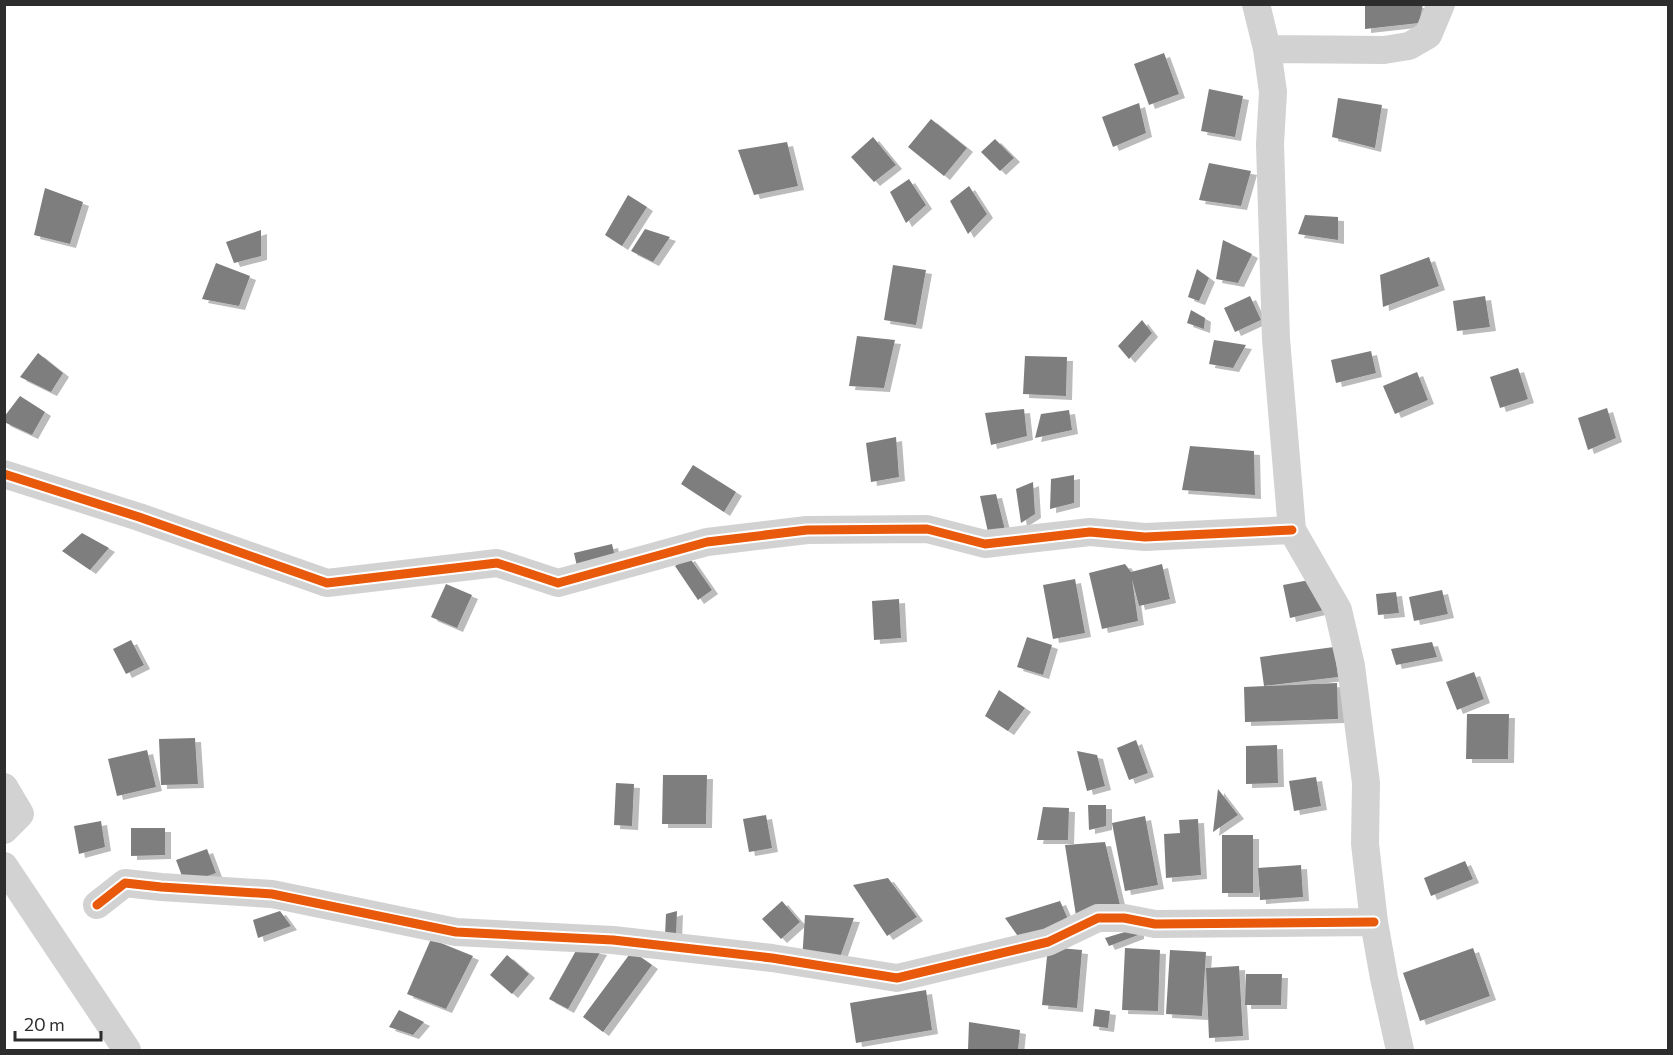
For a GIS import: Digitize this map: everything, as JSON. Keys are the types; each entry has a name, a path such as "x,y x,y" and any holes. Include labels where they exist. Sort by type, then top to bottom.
{"street":[{"path":"1256,4 1267,49 1273,92 1270,144 1276,339 1292,530 1338,610 1352,666 1366,783 1365,844 1374,922 1400,1050"},
{"path":"1267,49 1384,50 1409,46 1428,35 1441,4"},
{"path":"4,474 139,517 327,583 497,564 558,583 707,542 807,530 927,530 985,544 1090,532 1145,537 1292,530"},
{"path":"4,787 20,814 4,830"},
{"path":"4,866 127,1050"},
{"path":"97,905 125,883 272,894 456,932 613,940 772,958 897,978 1048,942 1098,918 1124,918 1155,924 1374,922"}],"building":[{"path":"1365,4 1423,4 1419,23 1365,29"},
{"path":"1164,53 1179,94 1149,105 1134,64"},
{"path":"1209,89 1243,96 1235,137 1201,131"},
{"path":"1338,98 1382,105 1375,148 1332,137"},
{"path":"1139,103 1146,133 1113,147 1102,117"},
{"path":"931,119 967,148 944,176 908,147"},
{"path":"873,137 896,165 874,182 851,157"},
{"path":"995,139 1014,158 1000,171 981,152"},
{"path":"787,142 798,186 754,195 738,150"},
{"path":"1209,163 1251,171 1241,206 1199,200"},
{"path":"909,179 926,205 906,223 890,192"},
{"path":"969,186 987,214 968,234 950,201"},
{"path":"45,188 83,202 70,244 34,235"},
{"path":"628,195 647,207 622,246 605,235"},
{"path":"1305,215 1338,217 1338,240 1298,234"},
{"path":"645,229 670,237 653,262 631,251"},
{"path":"261,230 261,256 234,263 226,242"},
{"path":"1223,240 1252,254 1238,283 1216,279"},
{"path":"1429,257 1439,286 1383,307 1380,275"},
{"path":"216,263 250,276 239,306 202,299"},
{"path":"893,265 926,270 916,325 884,320"},
{"path":"1197,269 1209,278 1199,301 1188,297"},
{"path":"1250,296 1261,320 1235,332 1224,308"},
{"path":"1485,296 1490,327 1457,331 1453,301"},
{"path":"1191,310 1205,318 1204,329 1187,323"},
{"path":"1142,320 1152,333 1129,359 1118,346"},
{"path":"857,336 895,340 884,388 849,386"},
{"path":"1214,340 1246,345 1233,368 1209,364"},
{"path":"1371,351 1376,373 1336,383 1331,360"},
{"path":"38,353 63,373 51,392 20,377"},
{"path":"1025,356 1067,357 1066,396 1023,394"},
{"path":"1518,368 1528,399 1500,408 1490,377"},
{"path":"1417,372 1428,400 1395,414 1383,386"},
{"path":"20,396 45,412 32,435 4,422 4,417"},
{"path":"1607,408 1616,438 1588,450 1578,418"},
{"path":"1024,409 1027,436 991,445 985,413"},
{"path":"1069,410 1072,430 1035,438 1041,414"},
{"path":"896,437 899,477 871,482 866,443"},
{"path":"1190,446 1254,451 1255,495 1182,490"},
{"path":"693,465 736,492 724,512 681,484"},
{"path":"1074,475 1074,503 1050,509 1051,479"},
{"path":"1033,482 1035,514 1021,523 1016,489"},
{"path":"996,494 1006,534 990,541 980,496"},
{"path":"82,533 109,548 90,570 62,551"},
{"path":"612,544 618,570 580,580 574,553"},
{"path":"689,557 712,590 698,600 675,566"},
{"path":"1125,564 1131,572 1162,564 1170,599 1139,606 1132,579 1138,621 1102,629 1089,573"},
{"path":"1325,577 1332,608 1290,618 1283,585"},
{"path":"1075,579 1085,633 1053,639 1043,585"},
{"path":"446,584 472,595 457,628 431,617"},
{"path":"1442,590 1448,614 1414,621 1409,597"},
{"path":"1396,592 1399,613 1378,615 1376,594"},
{"path":"899,599 901,638 874,640 872,601"},
{"path":"1027,637 1052,645 1043,675 1017,667"},
{"path":"131,640 144,665 126,674 113,649"},
{"path":"1432,642 1437,657 1396,665 1391,649"},
{"path":"1334,647 1338,677 1264,686 1260,657"},
{"path":"1474,672 1484,699 1457,710 1446,682"},
{"path":"1337,683 1338,719 1245,722 1244,687"},
{"path":"999,690 1025,708 1008,731 985,716"},
{"path":"1467,714 1509,714 1508,759 1466,759"},
{"path":"195,738 198,784 161,785 159,739"},
{"path":"1136,740 1148,773 1129,780 1117,748"},
{"path":"1277,745 1278,783 1246,784 1246,746"},
{"path":"147,750 156,787 117,796 108,759"},
{"path":"1077,751 1097,755 1105,786 1087,791"},
{"path":"663,775 707,775 706,824 662,824"},
{"path":"1316,777 1321,806 1294,811 1289,781"},
{"path":"616,783 634,784 632,826 614,825"},
{"path":"1218,789 1238,815 1213,832"},
{"path":"1088,805 1106,805 1106,826 1089,830"},
{"path":"1043,807 1069,808 1068,840 1037,840"},
{"path":"766,815 772,848 749,852 743,819"},
{"path":"1145,816 1158,885 1125,891 1112,823"},
{"path":"1198,819 1201,875 1166,878 1164,834 1180,833 1179,820"},
{"path":"101,821 105,847 79,854 74,826"},
{"path":"131,828 165,828 165,855 131,856"},
{"path":"1222,835 1253,835 1253,893 1222,893"},
{"path":"1105,842 1120,905 1077,922 1065,845"},
{"path":"207,849 216,873 185,884 176,860"},
{"path":"1465,861 1473,879 1431,896 1424,878"},
{"path":"1301,865 1303,897 1260,900 1258,868"},
{"path":"888,878 917,917 887,936 853,885"},
{"path":"782,901 800,922 781,939 762,919"},
{"path":"1060,901 1071,926 1025,946 1005,918"},
{"path":"280,911 291,926 258,938 253,920"},
{"path":"677,911 676,936 665,935 666,914"},
{"path":"805,915 854,918 838,963 802,961"},
{"path":"1138,928 1138,935 1109,946 1105,938"},
{"path":"431,939 473,956 446,1009 407,994"},
{"path":"578,947 601,951 568,1009 549,999"},
{"path":"1048,947 1082,950 1077,1008 1042,1005"},
{"path":"1125,948 1160,950 1158,1011 1122,1010"},
{"path":"1473,948 1490,996 1420,1021 1403,973"},
{"path":"1170,950 1206,952 1202,1016 1166,1014"},
{"path":"632,951 652,965 603,1032 583,1017"},
{"path":"507,955 529,974 512,994 490,975"},
{"path":"1239,966 1243,1036 1209,1038 1206,968"},
{"path":"1246,974 1282,974 1281,1005 1245,1005"},
{"path":"926,990 932,1030 856,1043 850,1003"},
{"path":"1095,1009 1110,1011 1108,1028 1093,1026"},
{"path":"399,1010 424,1022 413,1035 389,1027"},
{"path":"969,1022 1020,1030 1018,1050 968,1050"}],"cycle path":[{"path":"4,474 139,517 327,583 497,563 558,583 707,542 807,530 927,529 985,544 1090,532 1145,537 1292,530"},
{"path":"97,905 125,883 272,894 456,932 613,940 772,958 897,978 1048,942 1098,918 1124,918 1155,924 1374,922"}]}
